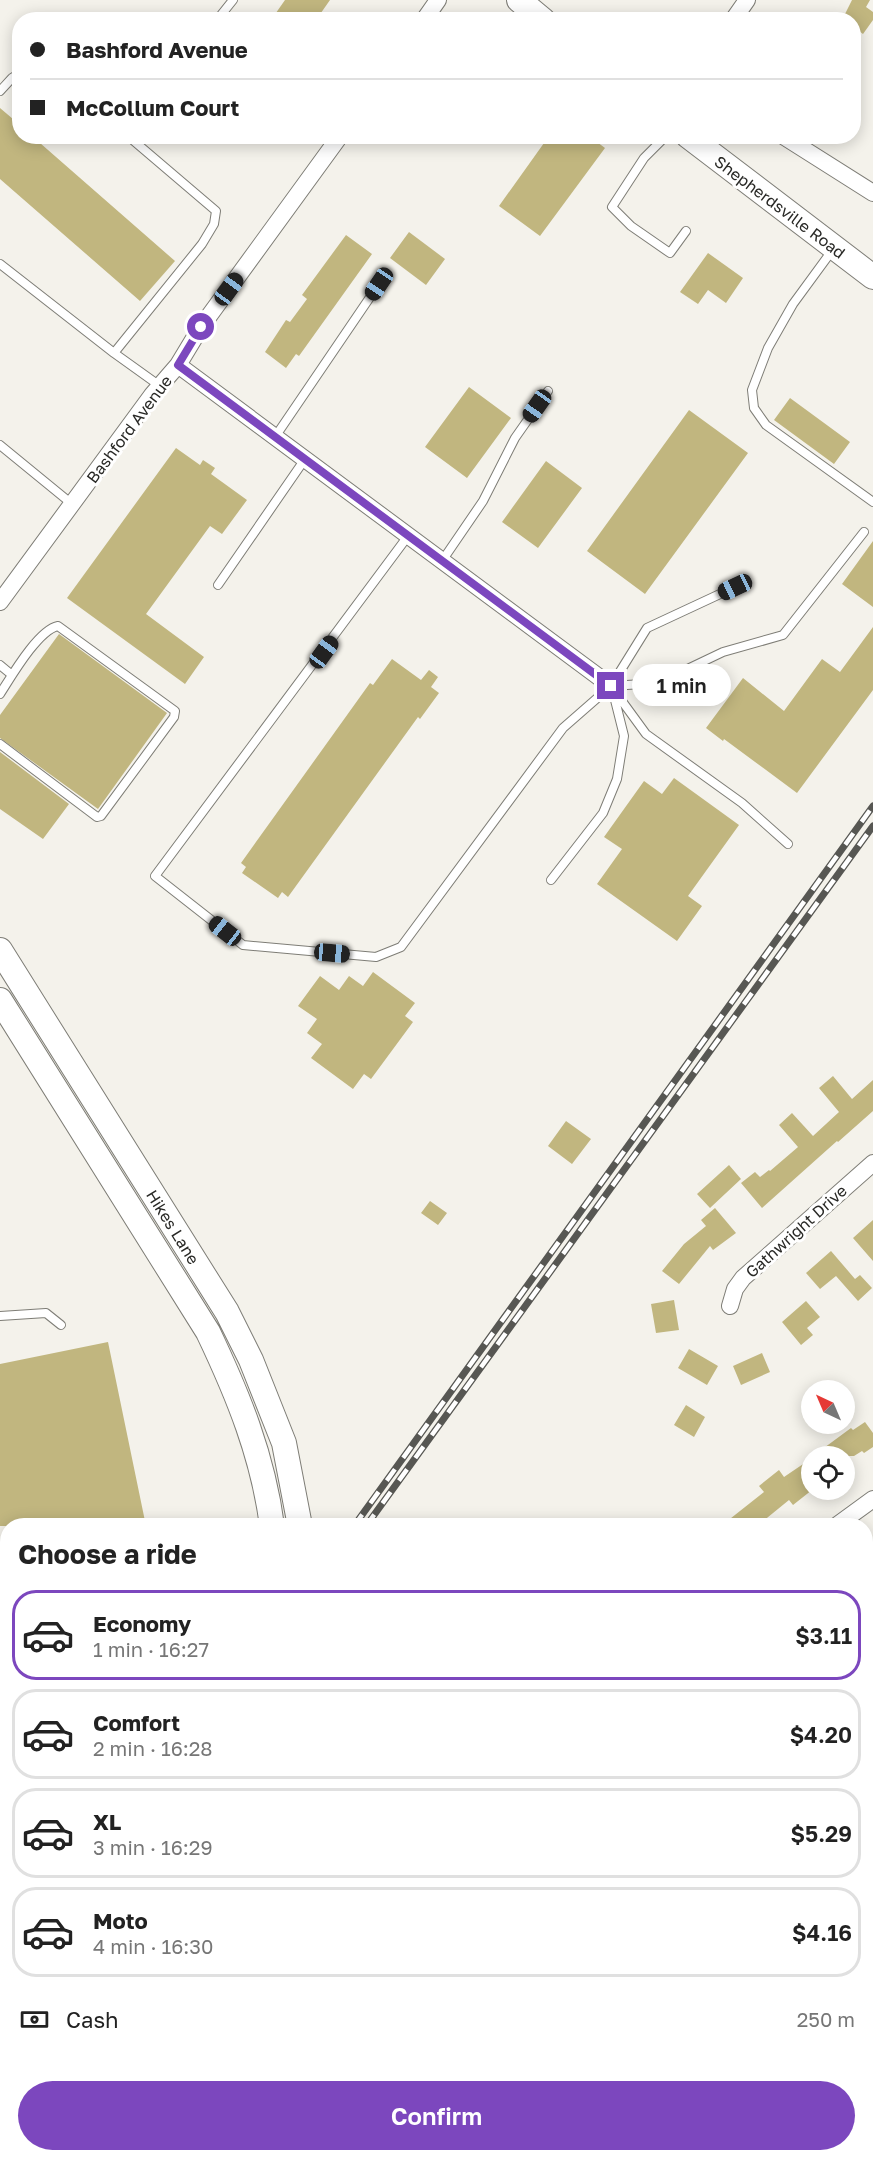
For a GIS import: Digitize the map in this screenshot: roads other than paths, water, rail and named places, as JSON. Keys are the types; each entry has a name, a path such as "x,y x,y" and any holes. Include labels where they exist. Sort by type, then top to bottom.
{"street":[{"path":"519,0 533,12"},
{"name":"Bashford Avenue","path":"0,602 178,365 201,327 333,144"},
{"name":"Shepherdsville Road","path":"698,144 873,277"},
{"path":"796,144 873,193"},
{"path":"178,365 611,686"},
{"name":"Hikes Lane","path":"0,950 227,1312 250,1360 284,1443 299,1518"},
{"name":"Hikes Lane","path":"0,1000 208,1332 246,1416 267,1491 271,1518"},
{"name":"Gathwright Drive","path":"730,1306 735,1289 743,1278 873,1163"},
{"path":"847,1518 873,1499"}],"lane":[{"path":"223,12 233,0"},
{"path":"0,91 12,78"},
{"path":"114,353 202,244 214,224 216,211 137,144"},
{"path":"658,144 644,158 612,207 631,226 670,253 686,231"},
{"path":"834,248 793,304 768,348 752,390 754,408 766,425 873,502"},
{"path":"0,264 160,386"},
{"path":"275,437 379,284"},
{"path":"442,561 483,501 515,438 548,391"},
{"path":"0,445 72,504"},
{"path":"218,585 305,459"},
{"path":"611,686 658,684 723,652 783,635 864,532"},
{"path":"408,536 155,876 243,945 376,957 401,947 563,728 611,686 647,628 735,587"},
{"path":"0,694 36,643 51,627 58,626 175,711 174,717 101,816 97,817 0,744"},
{"path":"0,665 12,675"},
{"path":"611,686 646,734 742,803 788,844"},
{"path":"551,880 603,813 617,779 624,736 611,686"},
{"path":"0,1316 46,1313 61,1325"}],"railway":[{"path":"360,1518 873,806"},
{"path":"372,1518 873,826"}]}
